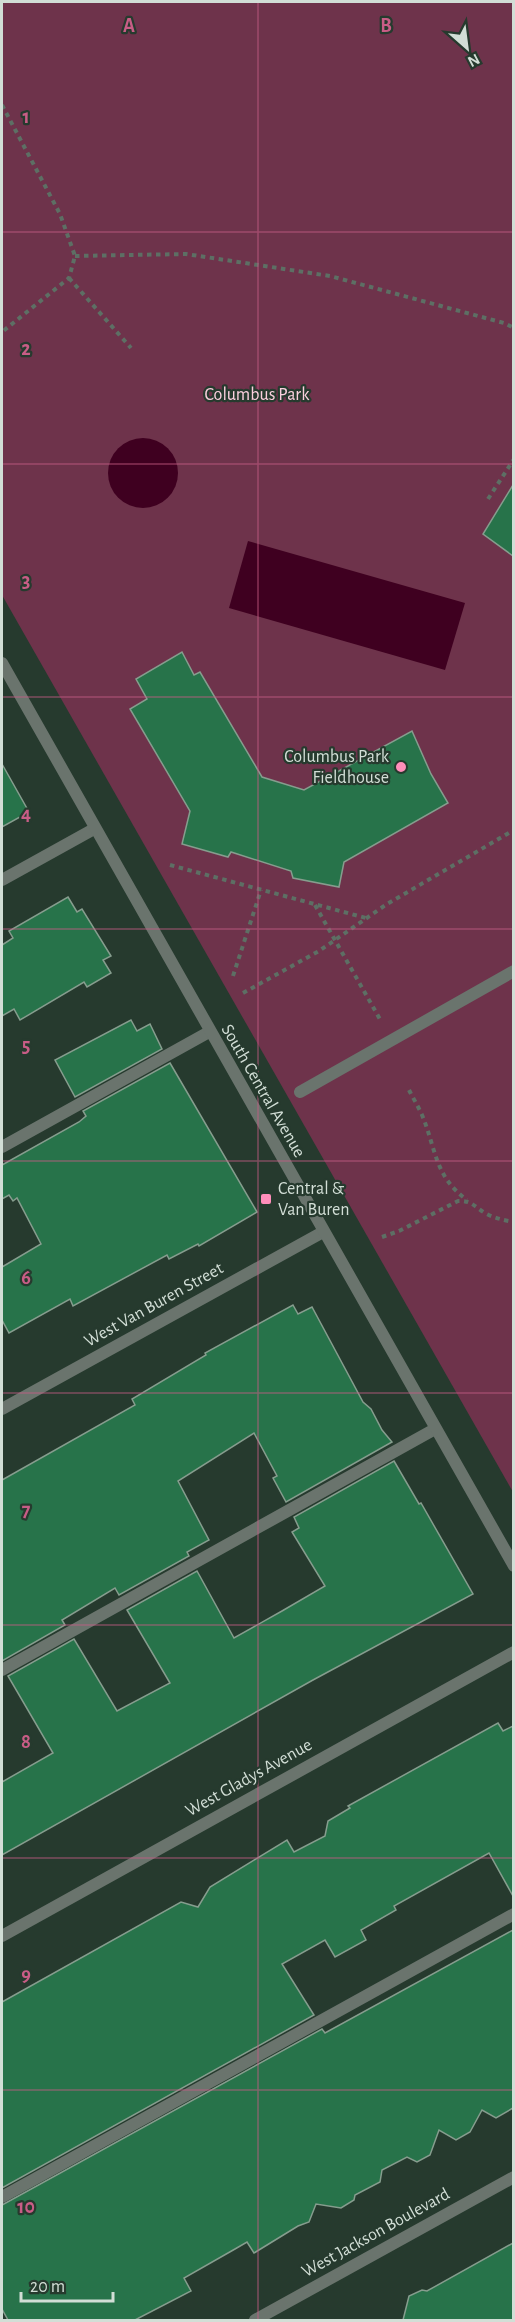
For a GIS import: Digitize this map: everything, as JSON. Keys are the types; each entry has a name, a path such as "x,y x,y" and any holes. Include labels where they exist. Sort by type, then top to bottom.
{"street":[{"name":"South Central Avenue","path":"2,663 513,1566"},
{"path":"2,880 94,829"},
{"path":"300,1092 513,971"},
{"path":"2,1147 209,1032"},
{"name":"West Van Buren Street","path":"2,1409 323,1232"},
{"path":"2,1670 435,1428"},
{"name":"West Gladys Avenue","path":"2,1936 513,1652"},
{"path":"2,2197 513,1914"},
{"name":"West Jackson Boulevard","path":"255,2320 513,2177"}],"path":[{"path":"2,105 60,214 75,256 69,278 2,332"},
{"path":"75,256 186,254 330,276 504,323 513,328"},
{"path":"69,278 131,348"},
{"path":"488,499 513,459"},
{"path":"243,993 335,940 366,918 513,830"},
{"path":"170,865 366,918"},
{"path":"233,976 261,890"},
{"path":"315,904 382,1023"},
{"path":"409,1090 422,1116 438,1166 458,1194 485,1213 500,1220 513,1222"},
{"path":"382,1237 399,1231 458,1201 467,1200"}],"green space":[{"name":"Columbus Park","path":"2,2 513,2 513,1492 2,595"}],"shaded area":[{"path":"143,438 156,441 168,448 175,460 178,473 175,486 168,498 156,505 143,508 130,505 118,498 111,486 108,473 111,460 118,448 130,441"},
{"path":"248,541 465,603 445,670 229,608"}],"building":[{"path":"513,485 513,556 483,534"},
{"name":"Columbus Park Fieldhouse","path":"182,652 194,675 200,672 262,777 304,790 412,731 431,774 448,803 344,862 339,887 293,878 291,871 231,852 228,857 182,844 190,811 130,709 147,699 136,679"},
{"path":"2,764 29,812 2,827"},
{"path":"68,897 77,912 82,909 111,956 103,960 111,973 87,987 84,982 20,1020 14,1009 2,1016 2,945 13,938 9,931"},
{"path":"131,1020 137,1031 150,1024 162,1049 75,1097 55,1060"},
{"path":"170,1063 257,1212 199,1246 198,1244 169,1259 167,1255 73,1306 70,1299 9,1333 2,1320 2,1267 41,1244 17,1198 13,1201 9,1195 2,1199 2,1165 79,1122 86,1116 83,1111"},
{"path":"293,1305 298,1314 312,1307 363,1402 371,1409 382,1430 392,1442 286,1502 273,1478 277,1476 254,1433 178,1481 209,1540 187,1552 189,1556 119,1595 115,1588 62,1620 65,1625 2,1661 2,1480 135,1405 132,1399 206,1355 205,1353"},
{"path":"394,1461 473,1594 313,1680 2,1855 2,1782 53,1753 8,1676 74,1639 117,1711 170,1683 127,1610 197,1571 234,1638 325,1586 292,1532 299,1528 294,1517"},
{"path":"498,1723 503,1731 513,1726 513,1896 489,1853 394,1906 396,1910 361,1930 366,1940 335,1957 325,1940 282,1964 314,2015 2,2188 2,2002 181,1902 198,1907 210,1887 287,1840 294,1852 325,1836 328,1821 350,1808 348,1806"},
{"path":"513,1930 513,2108 496,2118 482,2110 470,2132 456,2140 439,2130 430,2155 417,2162 407,2157 382,2170 380,2182 355,2195 354,2200 341,2208 316,2204 309,2222 298,2226 254,2253 247,2242 184,2278 191,2291 135,2320 8,2320 2,2309 2,2205 322,2029 325,2033"},
{"path":"513,2243 513,2320 403,2320 409,2296 422,2290 427,2291"}],"place":[{"name":"Columbus Park Fieldhouse","path":"401,767"},
{"name":"Central & Van Buren","path":"266,1199"}]}
